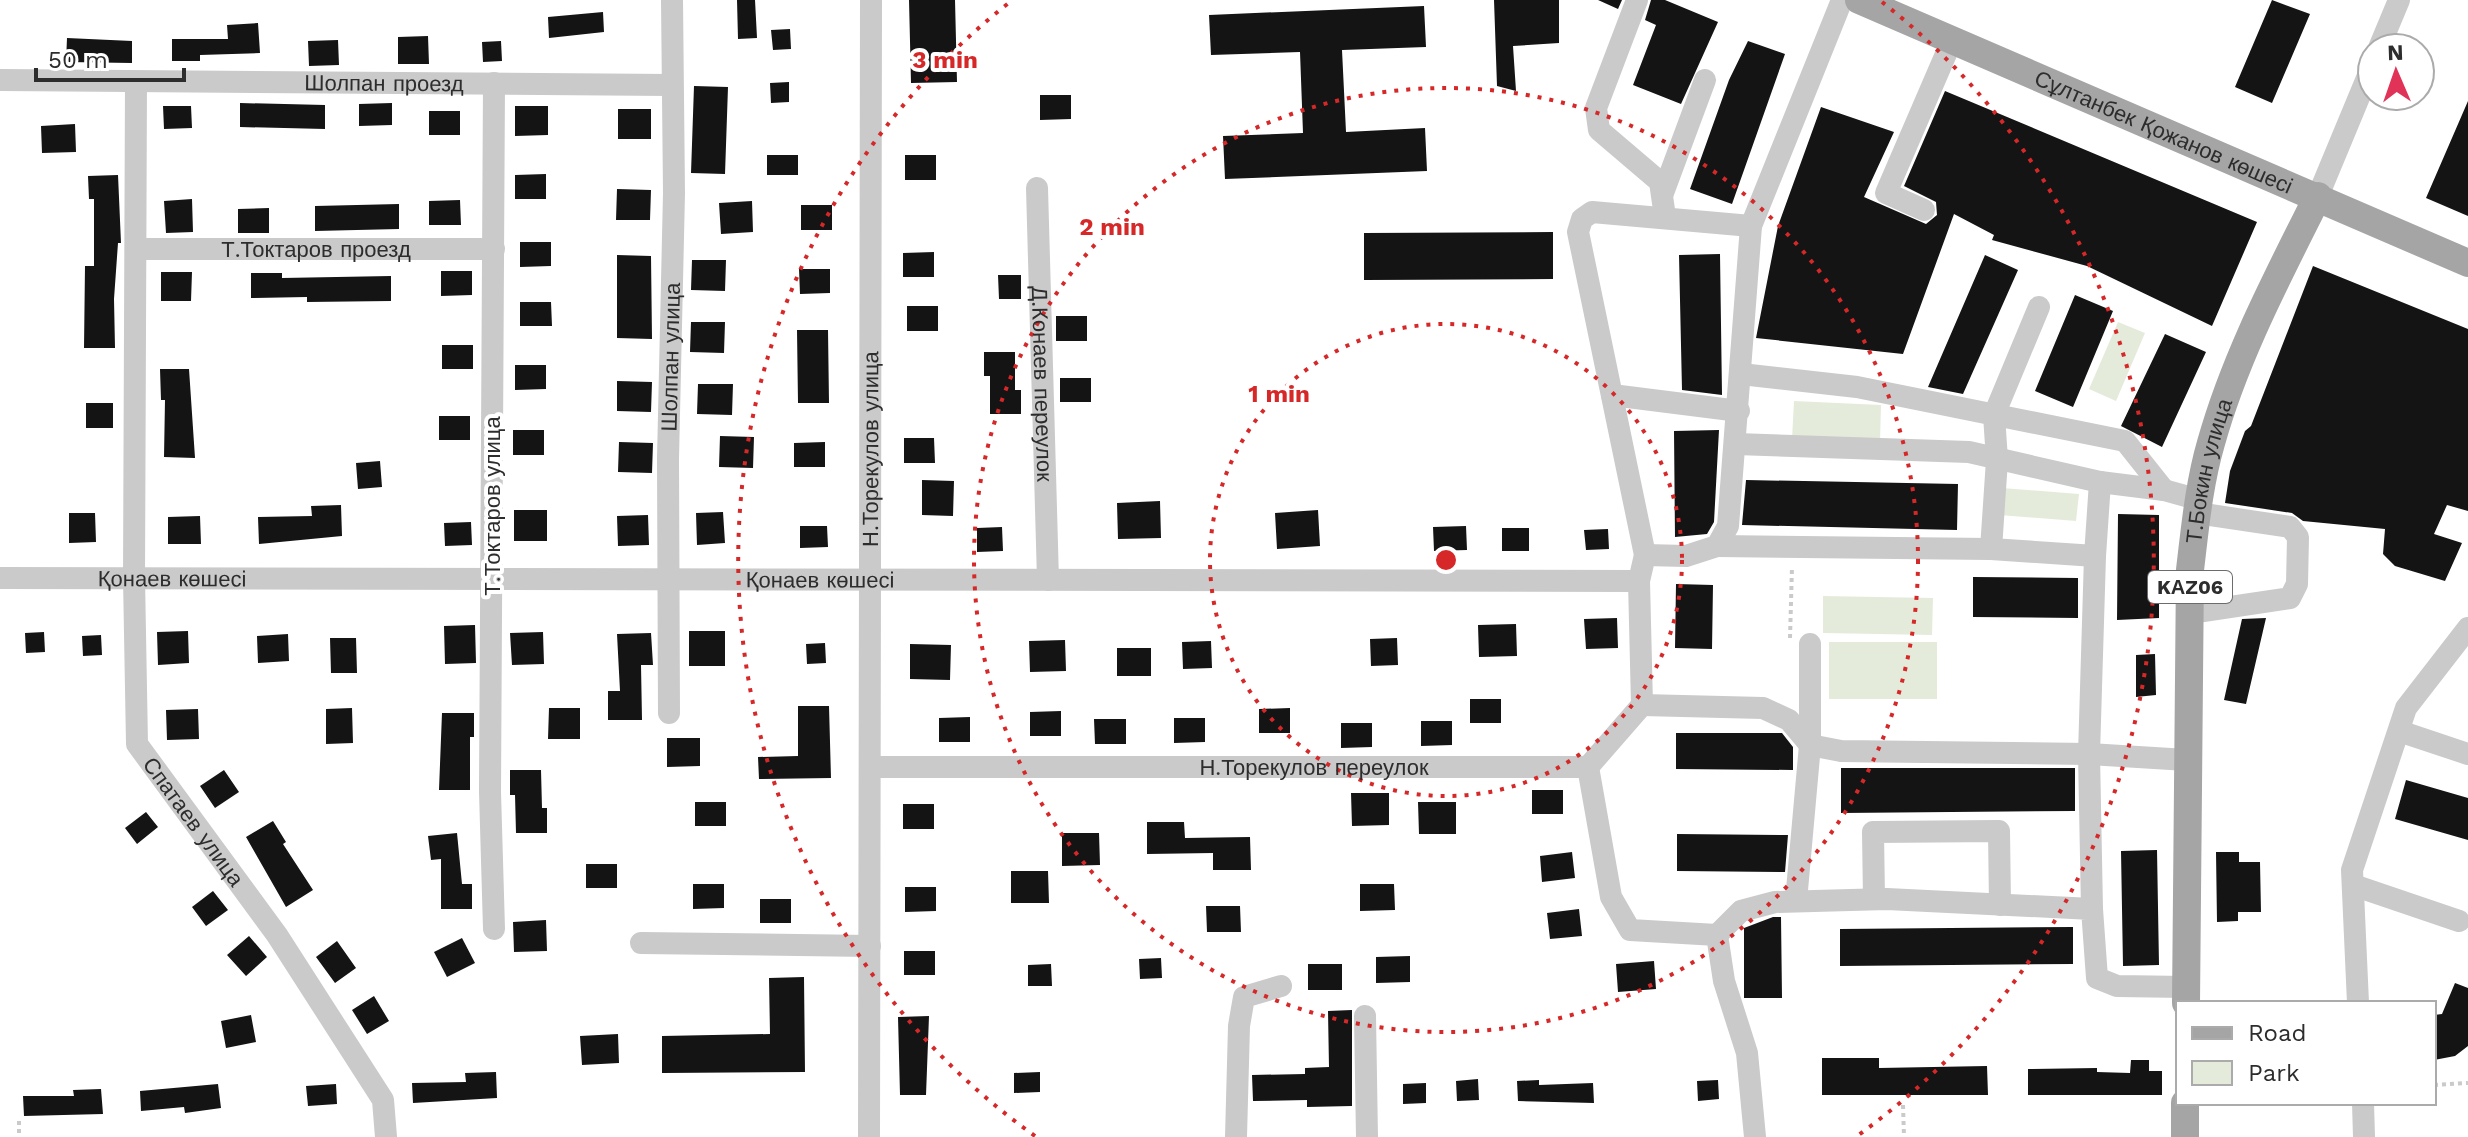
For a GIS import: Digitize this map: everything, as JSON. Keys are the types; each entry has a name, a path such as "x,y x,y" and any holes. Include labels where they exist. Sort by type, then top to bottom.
{"main road":[{"name":"Сұлтанбек Қожанов көшесі","path":"1859,0 2468,263"},
{"name":"Т.Бокин улица","path":"2186,995 2190,613 2199,506 2211,444 2261,310 2318,196"},
{"path":"2185,1105 2185,1137"}],"street":[{"name":"Шолпан улица","path":"669,713 674,193 672,0"},
{"name":"Н.Торекулов улица","path":"869,1137 871,0"},
{"path":"1637,0 1596,108 1596,123 1599,130 1660,182 1665,217"},
{"path":"1717,546 1728,526 1751,226 1842,0"},
{"path":"2386,32 2399,0"},
{"path":"1924,210 1886,193 1952,40"},
{"name":"Шолпан проезд","path":"0,80 671,85"},
{"path":"1663,193 1705,80"},
{"name":"Спатаев улица","path":"136,82 138,249 134,578 137,744 277,935 383,1100 386,1137"},
{"name":"Т.Токтаров улица","path":"494,83 490,792 494,929"},
{"name":"Т.Бокин улица","path":"2318,196 2356,105"},
{"name":"Д.Конаев переулок","path":"1037,188 1048,580"},
{"path":"1751,226 1592,212 1582,219 1578,232 1645,555 1639,581 1642,705 1588,767 1611,897 1630,930 1717,935 1741,911 1796,901 1874,899 2092,909"},
{"name":"Т.Токтаров проезд","path":"138,249 494,249"},
{"path":"1991,549 1997,460 1994,415 2039,307"},
{"path":"1741,374 1857,387 2125,441 2164,490"},
{"path":"1612,395 1739,411"},
{"path":"1736,444 1969,452 2100,482 2164,490 2199,506 2290,527 2298,537 2297,584 2290,598 2190,613"},
{"path":"2100,482 2089,754 2092,909 2097,978 2117,986 2186,995"},
{"path":"1645,555 1686,556 1717,546 1991,549 2095,556"},
{"name":"Қонаев көшесі","path":"0,578 1639,581"},
{"path":"2358,1001 2352,870 2406,708 2468,628"},
{"path":"1796,901 1810,745 1810,644"},
{"path":"1642,705 1763,708 1789,720 1810,745 1841,751 2089,754 2187,760"},
{"path":"2399,731 2468,754"},
{"name":"Н.Торекулов переулок","path":"870,767 1588,767"},
{"path":"1874,899 1873,832 1999,831 2000,905"},
{"path":"2353,885 2459,921"},
{"path":"1717,935 1724,981 1747,1053 1755,1137"},
{"path":"641,943 870,946"},
{"path":"1236,1137 1239,1026 1244,997 1281,986"},
{"path":"1365,1016 1367,1137"},
{"path":"2363,1105 2364,1137"}],"path":[{"path":"2436,1085 2468,1083"},
{"path":"1903,1105 1904,1137"},
{"path":"19,1121 19,1137"}],"green space":[{"path":"2118,322 2145,333 2116,401 2089,389"},
{"path":"1794,401 1881,405 1880,443 1792,439"},
{"path":"2002,488 2079,494 2076,521 1999,515"},
{"path":"1823,596 1933,598 1932,635 1823,633"},
{"path":"1829,642 1937,642 1937,699 1829,699"}],"building":[{"path":"737,0 755,0 757,38 738,39"},
{"path":"909,0 955,0 957,82 911,83"},
{"path":"1494,0 1559,0 1559,43 1513,46 1516,91 1497,86"},
{"path":"1598,0 1622,0 1618,9"},
{"path":"1651,0 1665,0 1718,22 1681,104 1633,85 1656,25 1645,20"},
{"path":"2272,0 2310,14 2272,103 2235,87"},
{"path":"1424,6 1426,47 1342,50 1346,132 1425,128 1427,171 1225,179 1223,136 1303,133 1300,52 1211,55 1209,15"},
{"path":"603,12 604,32 549,38 548,17"},
{"path":"258,23 260,53 200,55 200,61 172,61 172,39 228,39 227,25"},
{"path":"790,29 791,49 773,50 771,30"},
{"path":"428,36 429,64 398,64 398,37"},
{"path":"67,38 132,41 132,63 66,62"},
{"path":"338,40 339,65 309,66 308,41"},
{"path":"501,41 502,61 483,62 482,42"},
{"path":"1748,41 1785,54 1732,204 1690,189 1729,80"},
{"path":"789,82 789,102 771,103 770,83"},
{"path":"694,86 728,87 725,174 691,173"},
{"path":"1945,91 2257,222 2212,326 2087,266 1992,240 1994,235 1954,214 1903,354 1756,338 1778,226 1821,107 1894,132 1864,197 1926,224 1937,215 1936,202 1904,186"},
{"path":"1040,95 1071,95 1071,119 1040,120"},
{"path":"2468,101 2468,216 2426,198"},
{"path":"240,103 325,105 325,129 240,127"},
{"path":"392,103 392,125 359,126 359,104"},
{"path":"163,106 191,106 192,128 164,129"},
{"path":"515,106 548,106 548,135 515,136"},
{"path":"618,109 651,109 651,139 618,139"},
{"path":"429,111 460,111 460,135 429,135"},
{"path":"75,124 76,152 42,153 41,126"},
{"path":"767,155 798,155 798,175 767,175"},
{"path":"905,155 936,155 936,180 905,180"},
{"path":"546,174 546,199 515,199 515,175"},
{"path":"118,175 121,243 118,243 114,299 115,348 84,348 85,266 94,266 94,199 89,199 88,176"},
{"path":"617,189 651,190 650,220 616,220"},
{"path":"192,199 193,232 166,233 164,201"},
{"path":"460,200 461,225 429,225 429,201"},
{"path":"752,201 753,232 721,234 719,203"},
{"path":"399,204 399,229 315,231 315,206"},
{"path":"801,205 832,205 832,230 801,230"},
{"path":"269,208 269,233 238,233 238,209"},
{"path":"1553,232 1553,279 1364,280 1364,233"},
{"path":"520,242 551,242 551,266 520,267"},
{"path":"934,252 934,277 903,277 903,253"},
{"path":"1720,254 1722,395 1682,390 1679,255"},
{"path":"617,255 651,256 652,339 617,338"},
{"path":"1985,255 2018,270 1963,394 1928,387"},
{"path":"692,260 726,260 725,291 691,290"},
{"path":"2313,266 2468,329 2468,511 2447,505 2434,534 2462,543 2445,581 2395,566 2383,554 2385,529 2303,521 2292,513 2225,503 2230,471 2245,431 2251,426"},
{"path":"799,269 830,269 830,293 800,294"},
{"path":"441,271 472,271 472,295 441,296"},
{"path":"161,272 192,272 191,301 161,301"},
{"path":"251,273 282,273 282,278 391,276 391,301 307,302 307,297 251,298"},
{"path":"998,275 1021,275 1021,299 999,299"},
{"path":"2075,295 2113,311 2073,407 2035,391"},
{"path":"520,302 551,302 552,326 520,326"},
{"path":"907,306 938,306 938,331 907,331"},
{"path":"1056,316 1087,316 1087,341 1056,341"},
{"path":"691,322 725,322 724,353 690,352"},
{"path":"797,330 828,330 829,403 798,403"},
{"path":"2165,334 2206,352 2162,447 2121,426"},
{"path":"442,345 473,345 473,369 442,369"},
{"path":"984,352 1015,352 1015,390 1021,390 1021,414 990,414 990,376 984,376"},
{"path":"515,365 546,365 546,389 515,390"},
{"path":"160,369 189,369 195,458 164,457 165,400 161,400"},
{"path":"1060,378 1091,378 1091,402 1060,402"},
{"path":"617,381 652,382 651,412 617,411"},
{"path":"698,384 733,384 732,415 697,414"},
{"path":"86,403 113,403 113,428 86,428"},
{"path":"439,416 470,416 470,440 439,440"},
{"path":"513,430 544,430 544,455 513,455"},
{"path":"1719,430 1714,522 1707,534 1675,537 1674,431"},
{"path":"720,436 754,437 753,468 719,467"},
{"path":"904,438 934,438 935,463 904,463"},
{"path":"619,442 653,443 652,473 618,472"},
{"path":"825,442 825,467 794,467 794,443"},
{"path":"380,461 382,487 358,489 356,463"},
{"path":"922,480 954,481 953,516 922,515"},
{"path":"1746,480 1958,484 1957,530 1742,525"},
{"path":"1160,501 1161,538 1118,539 1117,503"},
{"path":"341,505 342,536 259,544 258,517 312,516 311,506"},
{"path":"514,510 547,510 547,541 514,541"},
{"path":"1318,510 1320,546 1277,549 1275,513"},
{"path":"723,512 725,543 697,545 696,513"},
{"path":"69,513 95,513 96,542 69,543"},
{"path":"2118,514 2159,515 2159,618 2117,620"},
{"path":"648,515 649,545 618,546 617,516"},
{"path":"200,516 201,544 168,544 168,517"},
{"path":"471,522 472,545 445,546 444,523"},
{"path":"800,526 827,526 828,547 800,548"},
{"path":"1466,526 1467,550 1434,551 1433,527"},
{"path":"1002,527 1003,551 977,552 977,528"},
{"path":"1502,528 1529,528 1529,551 1502,551"},
{"path":"1608,529 1609,549 1586,550 1584,530"},
{"path":"1973,577 2078,578 2078,618 1973,617"},
{"path":"1676,584 1713,585 1712,649 1675,648"},
{"path":"1617,618 1618,648 1586,649 1584,619"},
{"path":"2266,618 2246,704 2224,700 2242,619"},
{"path":"1516,624 1517,656 1479,657 1478,625"},
{"path":"475,625 476,663 445,664 444,626"},
{"path":"188,631 189,663 158,665 157,632"},
{"path":"689,631 725,631 725,666 689,666"},
{"path":"44,632 45,652 26,653 25,633"},
{"path":"543,632 544,664 512,665 510,633"},
{"path":"651,633 653,665 641,665 642,720 608,720 608,691 620,691 617,634"},
{"path":"288,634 289,661 258,663 257,636"},
{"path":"101,635 102,655 83,656 82,636"},
{"path":"330,638 356,638 357,673 331,673"},
{"path":"1397,638 1398,665 1371,666 1370,639"},
{"path":"1065,640 1066,671 1030,672 1029,641"},
{"path":"1211,641 1212,668 1183,669 1182,642"},
{"path":"825,643 826,663 807,664 806,644"},
{"path":"910,644 951,645 950,680 910,679"},
{"path":"1117,648 1151,648 1151,676 1117,676"},
{"path":"2155,654 2156,695 2136,697 2136,655"},
{"path":"1470,699 1501,699 1501,723 1470,723"},
{"path":"798,706 829,706 831,778 759,779 758,757 798,756"},
{"path":"352,708 353,743 326,744 326,709"},
{"path":"549,708 580,708 580,739 548,739"},
{"path":"1290,708 1290,733 1259,733 1259,709"},
{"path":"198,709 199,739 167,740 166,710"},
{"path":"1061,711 1061,736 1030,736 1030,712"},
{"path":"442,713 474,713 474,737 470,737 470,790 439,790"},
{"path":"970,717 970,742 939,742 939,718"},
{"path":"1174,718 1205,718 1205,742 1174,743"},
{"path":"1094,719 1126,719 1126,744 1095,744"},
{"path":"1421,721 1452,721 1452,745 1421,746"},
{"path":"1341,723 1372,723 1372,747 1341,748"},
{"path":"1676,733 1782,733 1793,747 1793,770 1676,769"},
{"path":"667,738 700,738 700,766 667,767"},
{"path":"1841,768 2075,768 2075,811 1841,813"},
{"path":"224,770 239,792 215,808 200,786"},
{"path":"510,770 541,770 542,808 547,808 547,833 516,833 515,795 510,795"},
{"path":"2406,780 2468,798 2468,840 2395,819"},
{"path":"1532,790 1563,790 1563,814 1532,814"},
{"path":"1351,793 1389,793 1389,825 1352,826"},
{"path":"695,802 726,802 726,826 695,826"},
{"path":"1418,802 1456,802 1456,834 1419,834"},
{"path":"903,804 934,804 934,829 903,829"},
{"path":"146,812 158,827 137,844 125,828"},
{"path":"273,821 286,842 283,844 313,890 286,907 246,837"},
{"path":"1147,822 1184,822 1185,838 1250,837 1251,870 1213,870 1213,853 1147,854"},
{"path":"457,833 462,884 472,884 472,909 441,909 441,859 431,860 428,836"},
{"path":"1062,833 1099,833 1100,865 1062,866"},
{"path":"1677,834 1788,835 1785,872 1677,871"},
{"path":"2157,850 2159,965 2123,966 2121,851"},
{"path":"1572,852 1575,878 1542,882 1540,856"},
{"path":"2216,852 2239,852 2239,862 2260,862 2261,912 2238,912 2238,921 2217,922"},
{"path":"586,864 617,864 617,888 586,888"},
{"path":"1011,871 1048,871 1049,903 1011,903"},
{"path":"693,884 724,884 724,908 693,909"},
{"path":"1360,884 1394,884 1395,910 1360,911"},
{"path":"905,887 936,887 936,911 905,912"},
{"path":"213,891 228,910 206,926 192,907"},
{"path":"760,899 791,899 791,923 760,923"},
{"path":"1206,906 1240,906 1241,932 1207,932"},
{"path":"1579,909 1582,936 1550,939 1547,913"},
{"path":"1781,917 1782,998 1744,998 1744,928"},
{"path":"546,920 547,951 514,952 513,922"},
{"path":"2073,927 2073,964 1840,966 1840,929"},
{"path":"249,936 267,957 246,976 227,955"},
{"path":"462,938 475,963 447,977 434,952"},
{"path":"337,941 356,968 335,983 316,957"},
{"path":"904,951 935,951 935,975 904,975"},
{"path":"1410,956 1410,982 1376,983 1376,957"},
{"path":"1161,958 1162,978 1140,979 1139,959"},
{"path":"1654,961 1656,989 1618,992 1616,964"},
{"path":"1051,964 1052,986 1028,986 1028,965"},
{"path":"1308,964 1342,964 1342,990 1308,990"},
{"path":"804,977 805,1072 662,1073 662,1036 770,1034 769,978"},
{"path":"2455,983 2468,988 2468,1046 2455,1056 2436,1060 2436,1015 2442,1014"},
{"path":"374,996 389,1021 367,1034 352,1010"},
{"path":"1352,1010 1352,1106 1307,1107 1307,1100 1253,1101 1252,1075 1305,1074 1305,1068 1329,1067 1328,1011"},
{"path":"251,1015 256,1042 226,1048 221,1021"},
{"path":"929,1016 926,1095 900,1095 898,1017"},
{"path":"618,1034 619,1063 582,1065 580,1036"},
{"path":"1822,1058 1879,1058 1879,1068 1987,1066 1988,1095 1822,1095"},
{"path":"2131,1060 2149,1060 2149,1071 2162,1071 2162,1095 2028,1095 2028,1069 2097,1068 2097,1072 2130,1073"},
{"path":"496,1072 497,1098 413,1103 412,1083 466,1082 465,1073"},
{"path":"1040,1072 1040,1092 1014,1093 1014,1073"},
{"path":"1478,1079 1479,1100 1457,1101 1456,1081"},
{"path":"1539,1080 1539,1085 1593,1083 1594,1103 1518,1101 1517,1081"},
{"path":"1718,1080 1719,1099 1698,1101 1697,1081"},
{"path":"1426,1083 1426,1103 1403,1104 1403,1084"},
{"path":"218,1084 221,1108 185,1113 184,1107 141,1111 140,1091"},
{"path":"336,1084 337,1104 308,1106 306,1086"},
{"path":"101,1089 103,1114 24,1116 23,1096 74,1096 73,1090"}]}
